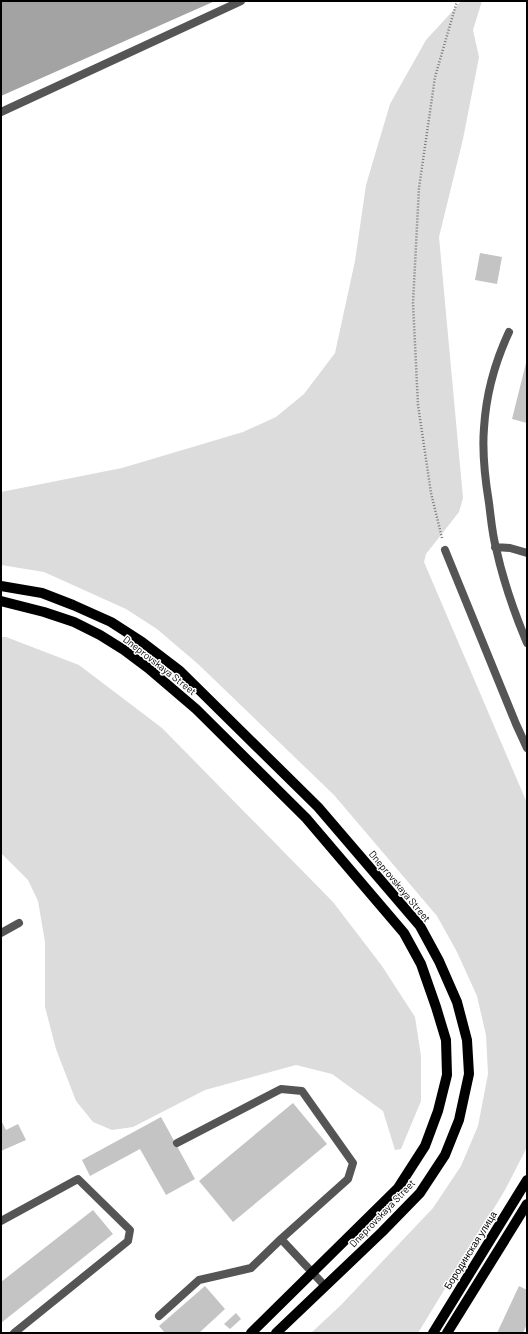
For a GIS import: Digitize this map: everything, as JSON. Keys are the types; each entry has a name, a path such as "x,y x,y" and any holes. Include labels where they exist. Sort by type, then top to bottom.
{"main road":[{"name":"Dneprovskaya Street","path":"1,586 42,593 112,622 142,642 180,671 318,807 420,926 439,961 457,1002 466,1040 469,1074 459,1120 445,1155 420,1193 382,1232 276,1333"},
{"name":"Dneprovskaya Street","path":"1,600 74,622 100,635 124,650 148,668 196,709 306,818 404,933 421,964 436,1007 446,1040 447,1075 438,1111 425,1146 398,1188 251,1333"},
{"name":"Бородинская улица","path":"433,1333 527,1180"},
{"path":"447,1333 527,1204"}],"lane":[{"path":"1,112 241,1"},
{"path":"509,332 500,351 488,391 484,428 486,484 495,547 518,622 527,643"},
{"path":"495,547 510,548 527,552"},
{"path":"445,550 527,748"},
{"path":"1,933 19,923"},
{"path":"159,1316 199,1280 251,1268 348,1179 353,1163 302,1091 281,1089 177,1143"},
{"path":"1,1221 78,1180 130,1230 128,1241 14,1333"},
{"path":"282,1239 324,1286"}],"path":[{"path":"445,550 431,493 418,405 413,303 419,188 435,77 457,1"}],"shaded area":[{"path":"1,1 215,1 1,96"},
{"path":"461,1 482,1 473,30 479,57 463,139 439,237 463,498 459,512 426,554 424,562 527,803 527,1147 505,1190 418,1333 311,1333 341,1305 433,1208 461,1166 478,1126 488,1074 486,1035 477,996 457,952 437,916 334,795 198,664 157,629 126,609 44,572 1,565 1,492 122,468 243,432 276,417 304,394 335,353 355,261 366,185 390,104 426,40"},
{"path":"1,637 6,637 79,665 162,728 333,902 382,966 415,1017 421,1056 421,1101 401,1149 395,1150 383,1111 332,1074 296,1065 205,1090 133,1127 112,1130 93,1122 76,1101 56,1049 45,1007 45,942 38,901 28,880 1,853"}],"building":[{"path":"480,253 502,257 497,284 475,280"},
{"path":"527,363 527,423 512,419"},
{"path":"293,1103 327,1144 233,1222 199,1181"},
{"path":"161,1117 195,1179 166,1195 140,1149 90,1176 82,1160"},
{"path":"1,1120 6,1130 18,1124 26,1140 1,1151"},
{"path":"93,1210 113,1234 1,1323 1,1282"},
{"path":"205,1286 225,1309 199,1333 165,1333 159,1326"},
{"path":"519,1286 527,1290 527,1324 523,1333 497,1333"},
{"path":"236,1313 241,1319 230,1329 224,1324"}]}
